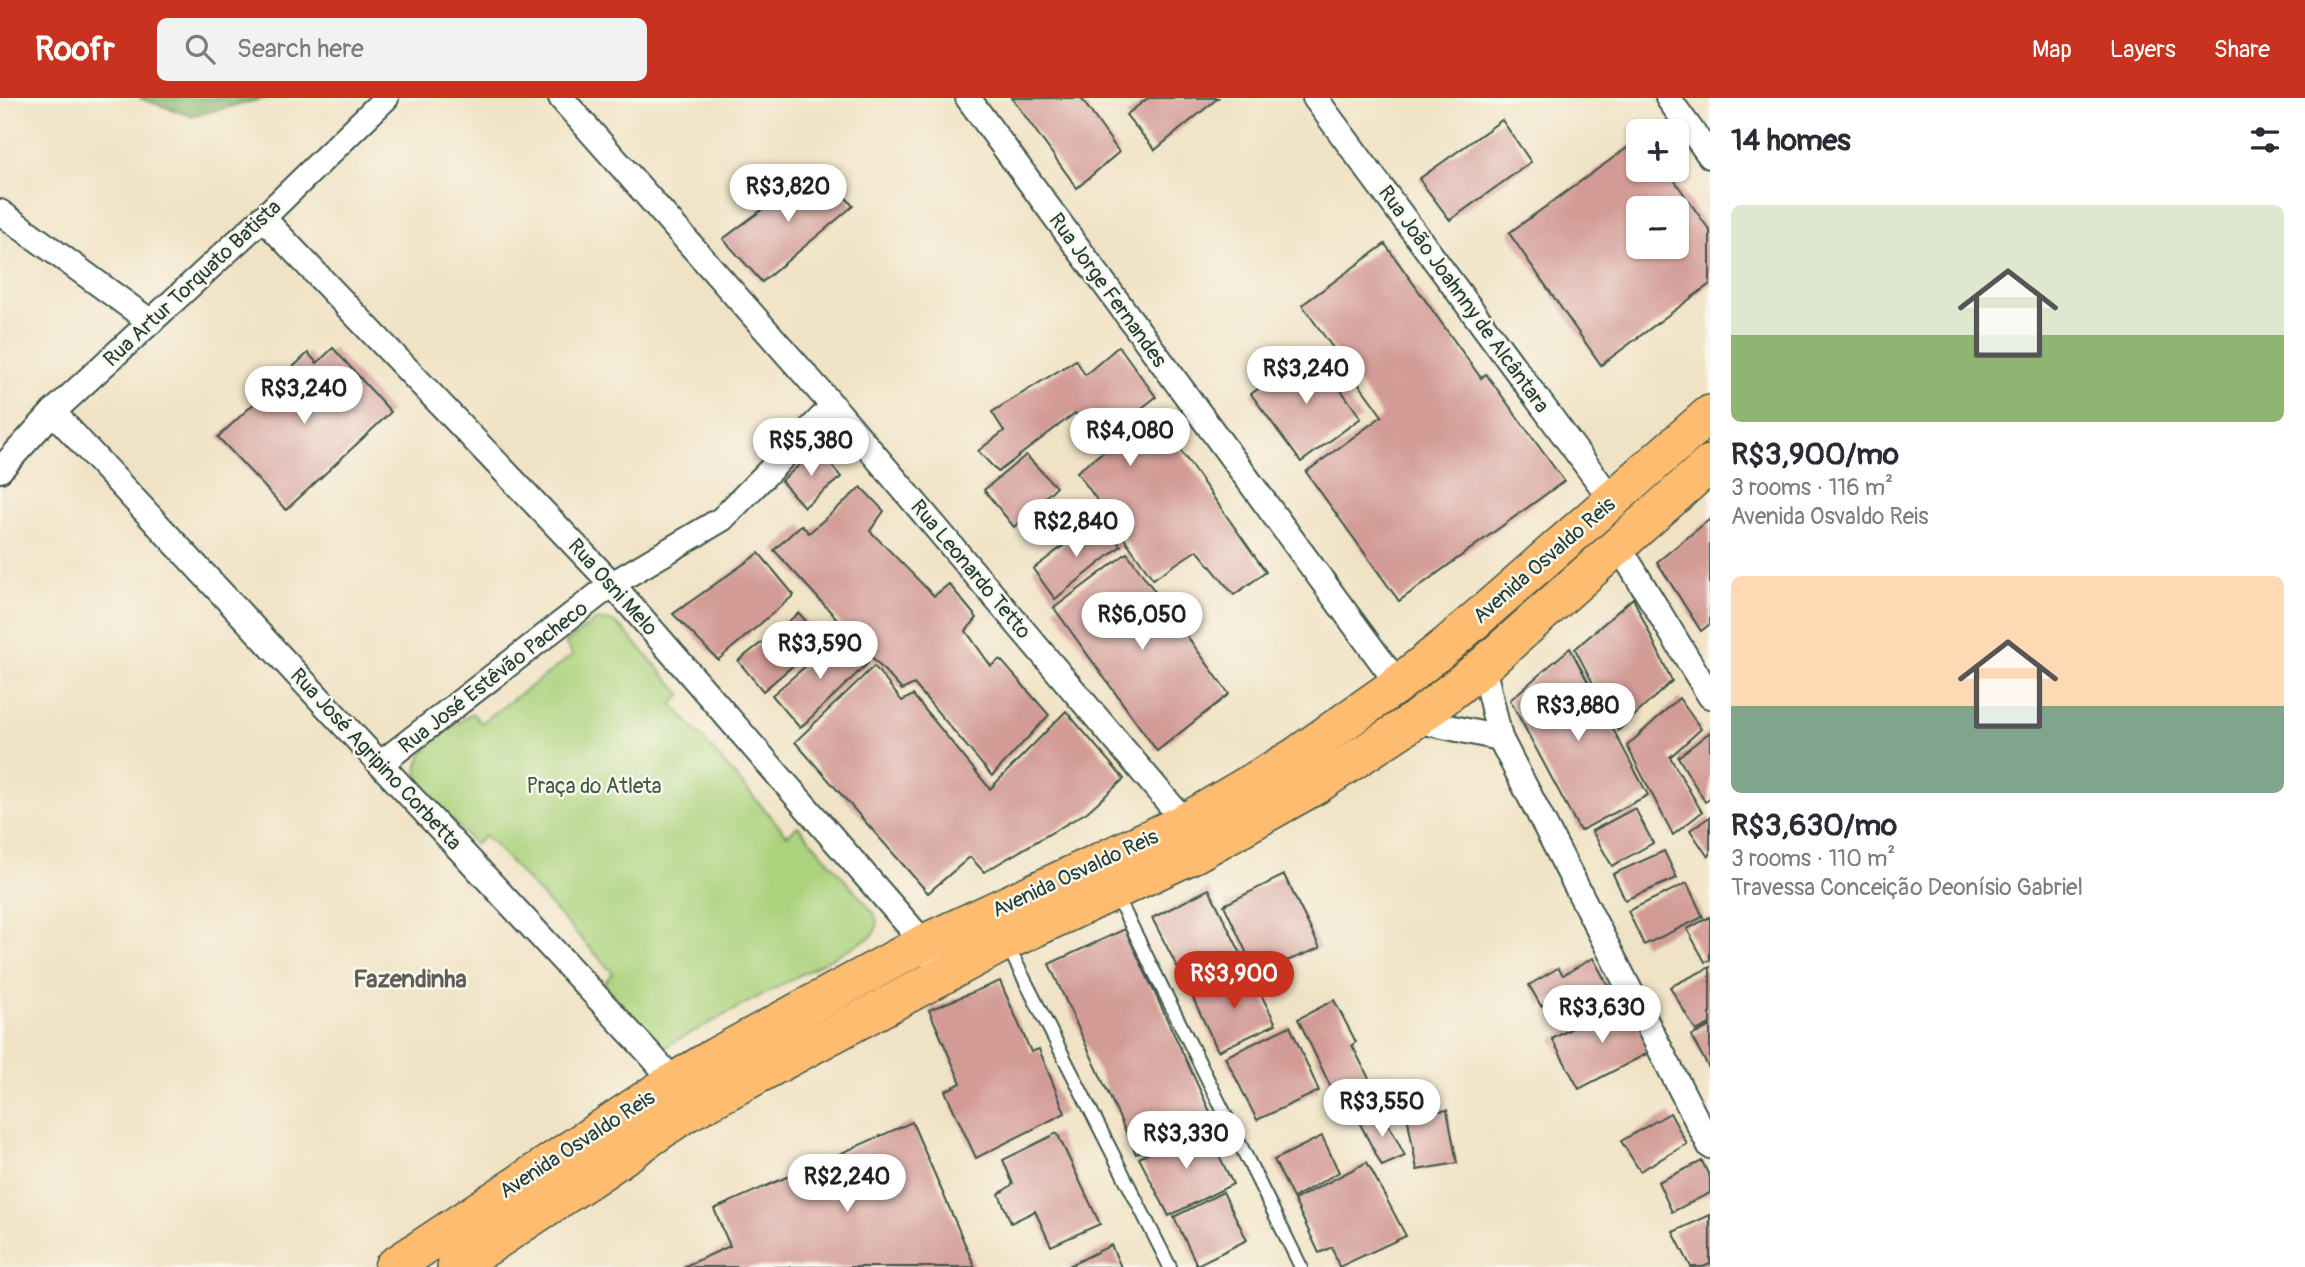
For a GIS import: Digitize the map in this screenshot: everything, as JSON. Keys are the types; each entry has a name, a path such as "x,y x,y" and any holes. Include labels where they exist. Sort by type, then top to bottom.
{"main road":[{"name":"Avenida Osvaldo Reis","path":"393,1267 582,1164 663,1128 685,1094 924,943 1185,822 1293,758 1398,684 1447,645 1710,414"},
{"name":"Avenida Osvaldo Reis","path":"685,1094 941,976 1005,942 1196,853 1324,781 1415,720 1483,666 1710,464"},
{"name":"Avenida Osvaldo Reis","path":"456,1267 582,1164"}],"street":[{"name":"Rua Artur Torquato Batista","path":"0,470 53,412 263,218 386,98"},
{"name":"Rua Leonardo Tetto","path":"561,98 833,406 1185,822"},
{"name":"Rua Jorge Fernandes","path":"968,98 1398,684"},
{"name":"Rua João Joahnny de Alcântara","path":"1315,98 1612,500"},
{"path":"1668,98 1710,156"},
{"path":"0,212 150,321"},
{"name":"Rua Osni Melo","path":"263,218 612,584 924,943 941,976"},
{"name":"Rua José Estêvão Pacheco","path":"380,764 612,584 722,519 833,406"},
{"name":"Rua José Agripino Corbetta","path":"53,412 685,1094"},
{"path":"1618,545 1710,696"},
{"path":"1483,666 1500,738 1710,1146"},
{"path":"1415,720 1500,738"}],"lane":[{"path":"1115,892 1301,1267"},
{"path":"1005,942 1170,1267"}],"green space":[{"path":"139,98 267,98 191,116"},
{"name":"Praça do Atleta","path":"595,621 611,621 623,629 682,695 672,704 787,835 798,826 875,914 877,920 871,937 663,1048 603,984 613,973 485,835 475,845 420,785 418,772 419,761 432,742 472,713 481,723 573,655 565,643"}],"building":[{"path":"1012,98 1081,98 1119,152 1077,188"},
{"path":"1148,98 1218,98 1155,150 1126,115"},
{"path":"1502,120 1531,162 1450,220 1419,179"},
{"path":"1626,149 1626,182 1675,182 1685,196 1626,196 1626,259 1689,259 1689,201 1710,231 1710,284 1601,365 1509,233"},
{"path":"819,167 853,206 762,282 723,239"},
{"path":"1385,244 1481,378 1486,374 1564,481 1399,601 1306,472 1382,416 1302,305"},
{"path":"1119,346 1156,397 1122,423 1127,430 1107,449 1154,413 1266,572 1234,595 1197,550 1153,579 1077,472 1104,451 1075,413 998,472 978,451 1004,431 992,412 1076,360 1085,375"},
{"path":"333,348 391,412 286,510 218,437 308,353 317,363"},
{"path":"1312,350 1361,418 1301,462 1251,394"},
{"path":"818,449 841,477 804,507 781,481"},
{"path":"1026,455 1056,487 1014,527 984,490"},
{"path":"861,487 884,511 870,531 934,596 949,584 977,618 966,631 991,666 1000,659 1049,715 992,776 914,684 902,690 774,550 801,525 809,533"},
{"path":"1710,519 1710,624 1701,631 1657,562"},
{"path":"1097,520 1121,546 1055,599 1033,569"},
{"path":"759,553 794,595 718,660 673,614"},
{"path":"1127,553 1229,694 1157,751 1054,608"},
{"path":"1633,598 1672,681 1618,731 1575,649"},
{"path":"799,613 822,641 763,691 738,661"},
{"path":"843,634 868,663 800,728 772,695"},
{"path":"1570,648 1648,795 1580,831 1510,700"},
{"path":"874,666 902,701 913,695 990,789 1066,711 1124,779 1087,812 984,872 970,857 928,893 795,742"},
{"path":"1679,698 1701,729 1670,757 1702,812 1673,835 1627,746"},
{"path":"1710,732 1710,799 1705,802 1678,757"},
{"path":"1635,808 1653,843 1612,866 1592,831"},
{"path":"1710,817 1710,855 1708,857 1690,830"},
{"path":"1664,851 1677,878 1625,900 1613,874"},
{"path":"1284,875 1320,948 1256,973 1224,905"},
{"path":"1687,883 1703,917 1644,945 1628,911"},
{"path":"1209,889 1246,964 1190,992 1152,918"},
{"path":"1710,917 1710,960 1705,962 1687,929"},
{"path":"1125,929 1213,1118 1136,1154 1049,964"},
{"path":"1593,958 1611,991 1563,1019 1553,998 1541,1006 1529,985 1558,968 1563,975"},
{"path":"1710,967 1710,1024 1696,1031 1670,987"},
{"path":"1249,971 1276,1024 1218,1051 1192,996"},
{"path":"1000,981 1031,1052 1039,1049 1065,1113 976,1158 945,1091 961,1083 929,1010"},
{"path":"1334,1000 1356,1042 1352,1045 1383,1106 1348,1123 1298,1019"},
{"path":"1624,1000 1652,1051 1579,1089 1552,1039"},
{"path":"1290,1026 1319,1091 1257,1120 1225,1057"},
{"path":"1710,1026 1710,1070 1691,1036"},
{"path":"1447,1110 1457,1163 1417,1170 1407,1115"},
{"path":"1382,1111 1405,1156 1382,1166 1359,1122"},
{"path":"1670,1113 1687,1144 1640,1171 1621,1141"},
{"path":"912,1122 975,1267 683,1267 730,1246 714,1209"},
{"path":"1204,1125 1233,1184 1169,1216 1139,1158"},
{"path":"1057,1133 1100,1224 1051,1246 1035,1211 1011,1223 999,1194 1013,1184 1003,1160"},
{"path":"1322,1136 1339,1172 1293,1198 1274,1160"},
{"path":"1702,1161 1710,1178 1710,1193 1672,1212 1658,1182"},
{"path":"1367,1162 1406,1236 1339,1267 1332,1247 1319,1253 1294,1200"},
{"path":"1223,1192 1247,1240 1197,1265 1174,1217"},
{"path":"1710,1215 1710,1264 1691,1267 1673,1232"},
{"path":"1111,1245 1121,1267 1067,1267"}],"district":[{"name":"Fazendinha","path":"410,979"}]}
